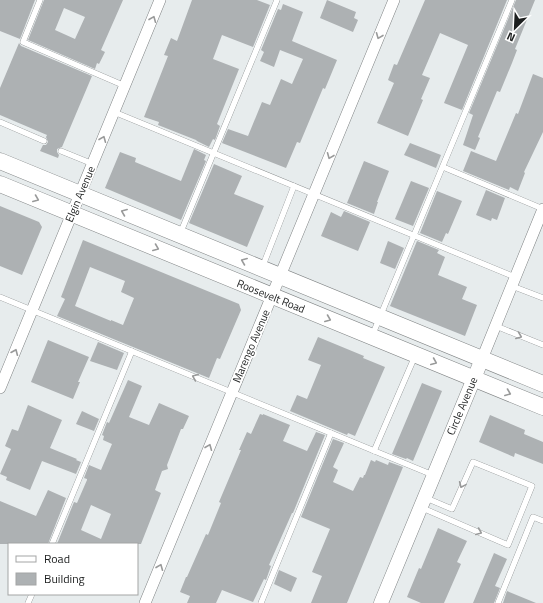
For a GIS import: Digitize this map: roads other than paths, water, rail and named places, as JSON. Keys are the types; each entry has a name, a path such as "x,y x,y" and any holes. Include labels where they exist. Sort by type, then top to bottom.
{"main road":[{"name":"Roosevelt Road","path":"0,162 280,275 543,384"},
{"name":"Roosevelt Road","path":"0,184 543,407"}],"street":[{"name":"Elgin Avenue","path":"0,388 160,0"},
{"name":"Marengo Avenue","path":"145,603 394,0"},
{"name":"Circle Avenue","path":"381,603 543,209"}],"lane":[{"path":"40,0 23,42 125,86"},
{"path":"180,235 277,0"},
{"path":"372,337 512,0"},
{"path":"114,112 415,235 514,282 543,298"},
{"path":"0,122 44,141"},
{"path":"61,151 93,164"},
{"path":"443,167 543,209"},
{"path":"262,268 294,186"},
{"path":"0,297 433,476"},
{"path":"496,326 543,345"},
{"path":"52,543 132,352"},
{"path":"374,451 415,354"},
{"path":"261,603 331,434"},
{"path":"473,462 532,486 508,545 422,502 452,509 473,462"},
{"path":"498,603 533,517 543,521"}]}
